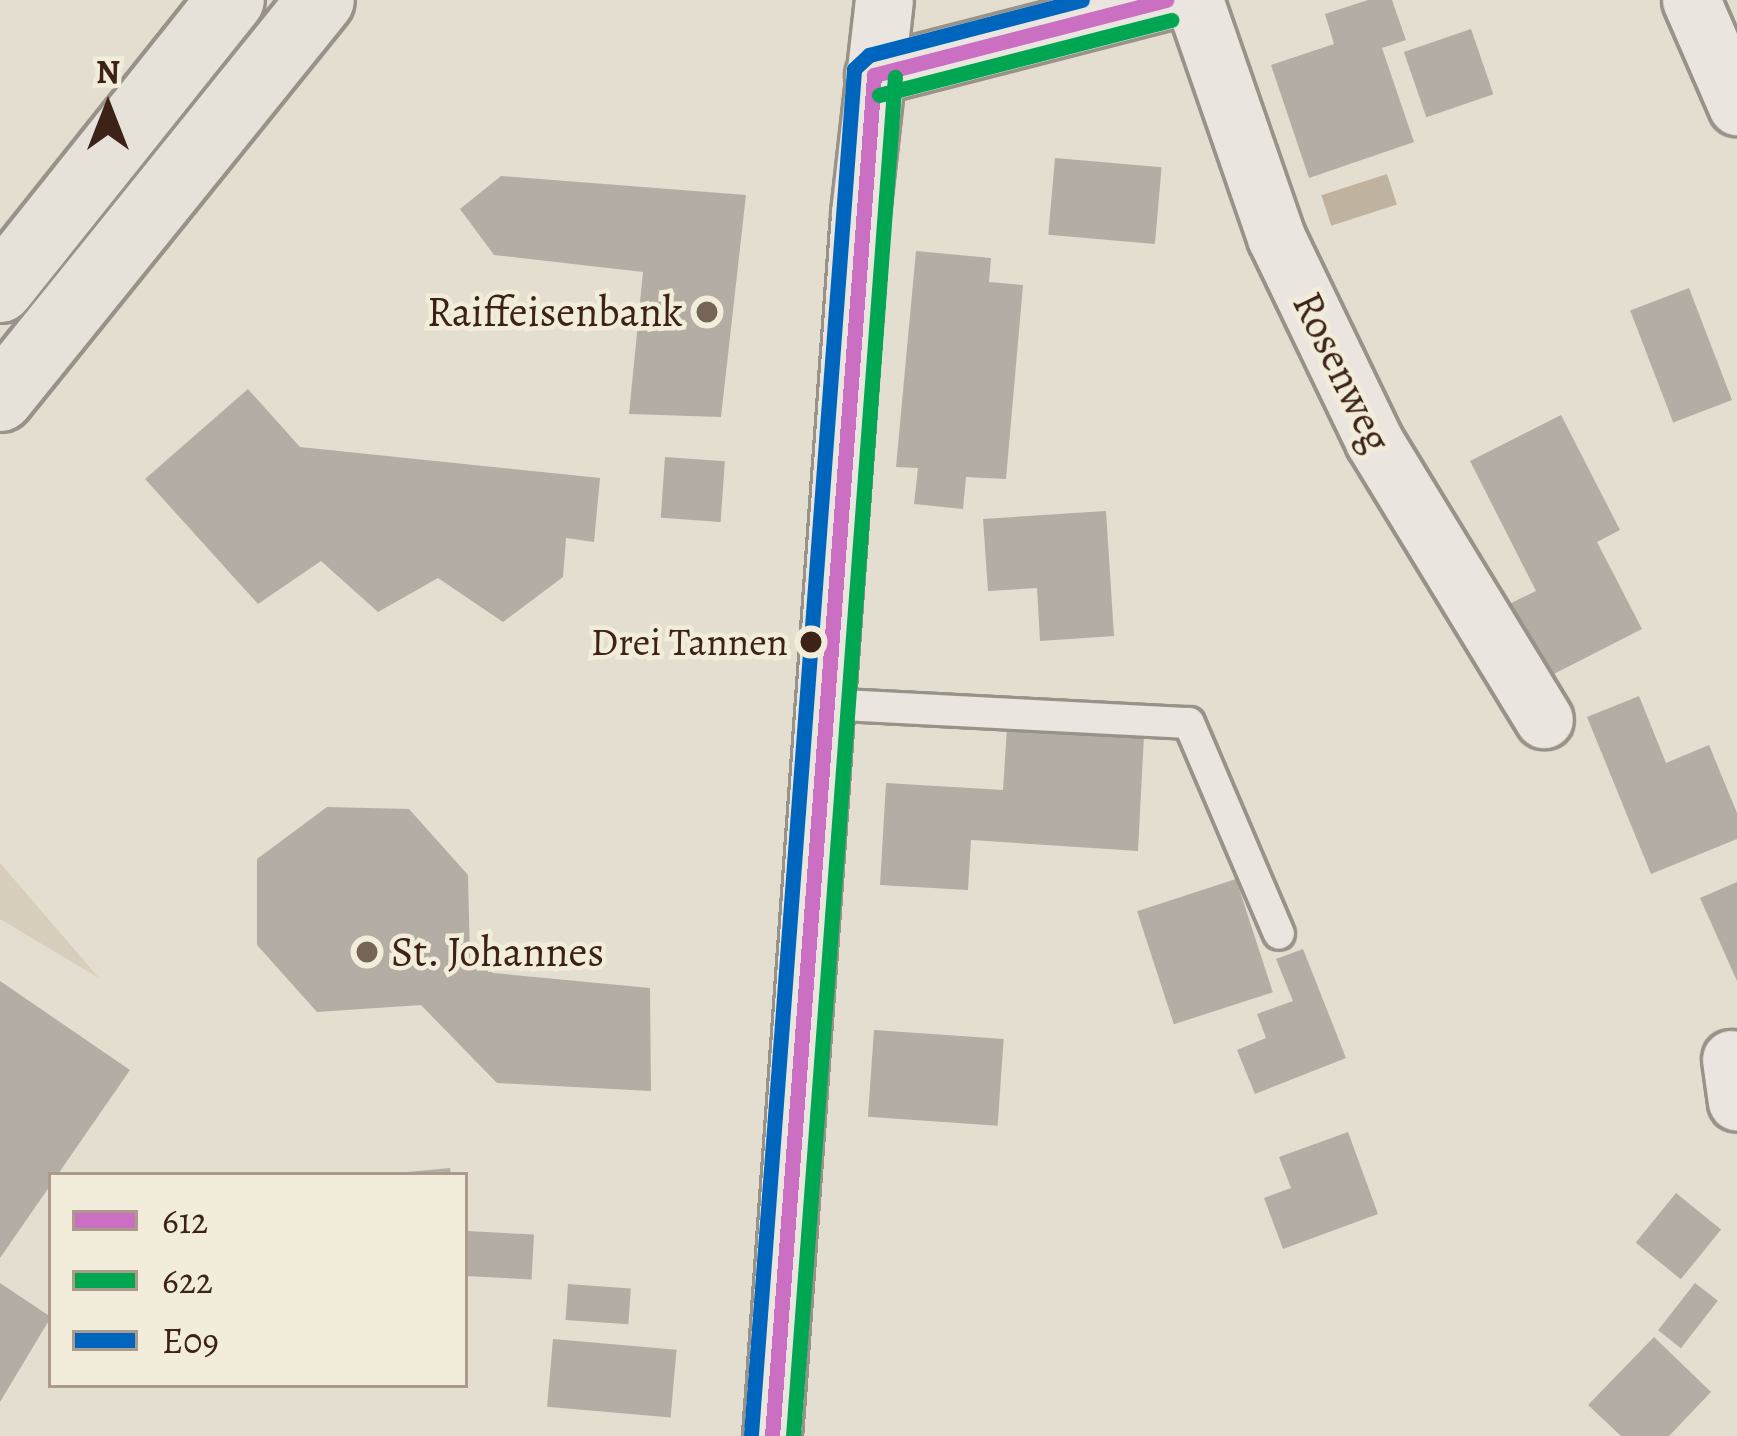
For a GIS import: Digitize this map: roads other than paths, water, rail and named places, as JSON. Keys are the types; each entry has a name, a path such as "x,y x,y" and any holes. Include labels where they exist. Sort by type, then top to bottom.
{"highway":[{"path":"0,289 231,0"},
{"path":"0,398 321,0"}],"street":[{"path":"772,1436 824,704 884,0"},
{"path":"874,75 1167,0"},
{"name":"Rosenweg","path":"1194,0 1276,237 1374,441 1544,719"},
{"path":"1691,0 1737,106"}],"lane":[{"path":"824,704 1189,723 1279,934"}],"place":[{"name":"Raiffeisenbank","path":"707,312"},
{"name":"Drei Tannen","path":"811,642"},
{"name":"St. Johannes","path":"367,952"}]}
